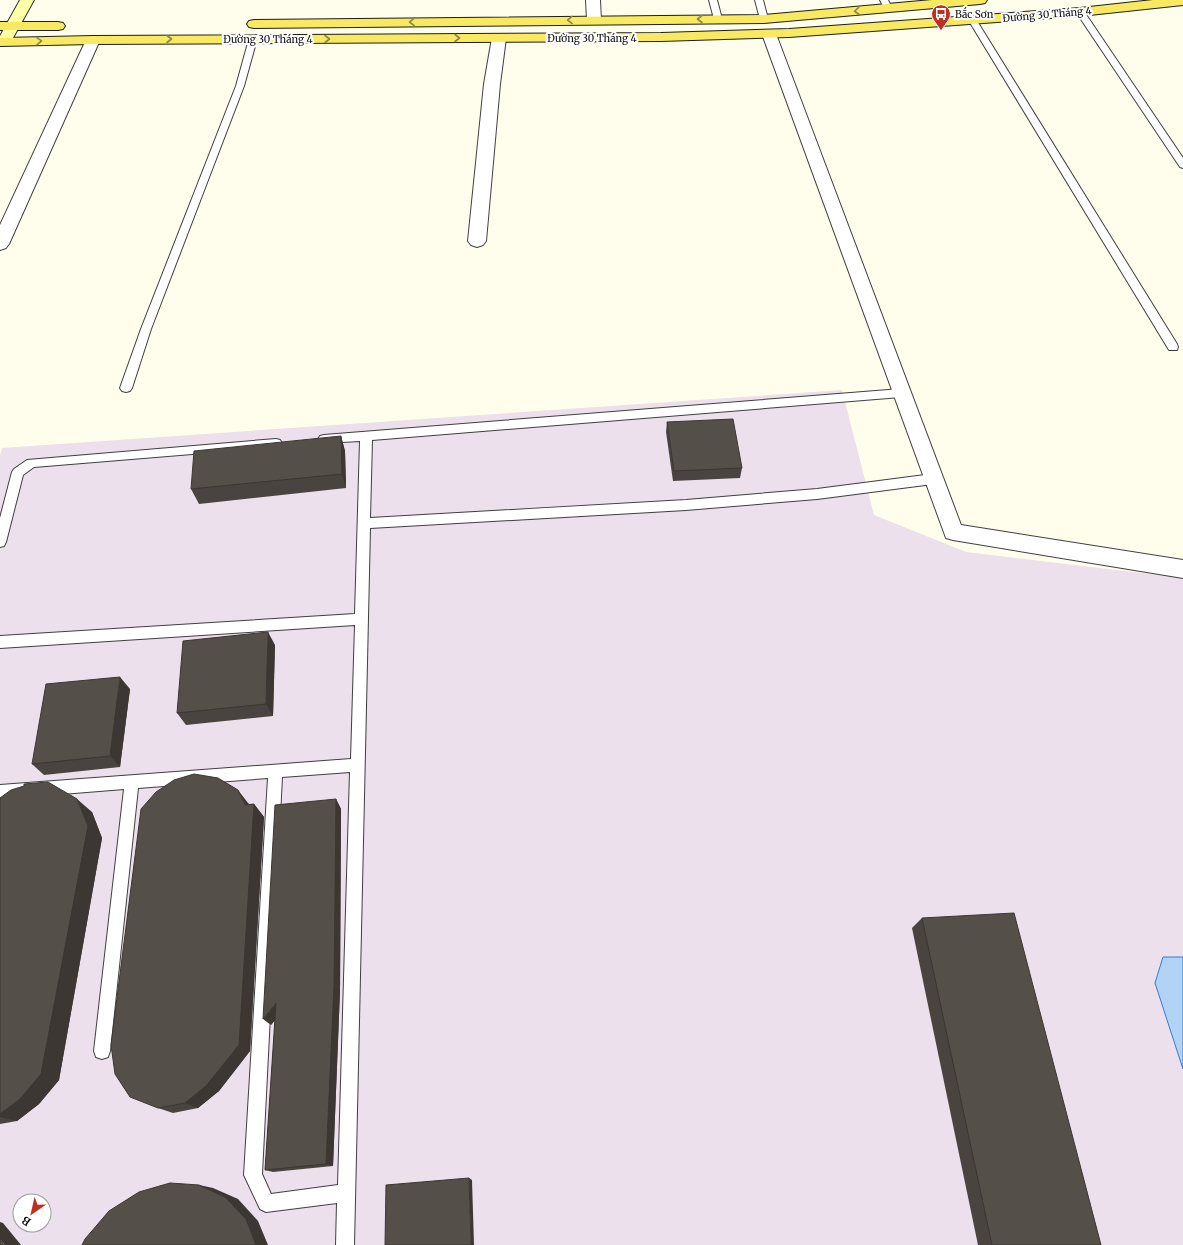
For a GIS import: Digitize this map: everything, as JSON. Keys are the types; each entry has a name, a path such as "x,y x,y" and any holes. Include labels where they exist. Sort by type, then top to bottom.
{"main road":[{"path":"2,42 6,26 27,0"},
{"name":"Đường 30 Tháng 4","path":"237,24 718,19 766,26 886,4 980,0"},
{"name":"Đường 30 Tháng 4","path":"2,42 96,32 253,39 661,37 766,26 973,20 1080,12 1183,1"},
{"path":"6,26 70,26"}],"street":[{"path":"593,0 594,20"},
{"path":"766,26 953,532 1183,569"},
{"path":"0,244 96,32"},
{"path":"477,241 492,84 499,38"}],"lane":[{"path":"713,0 718,19"},
{"path":"759,0 766,26"},
{"path":"1080,12 1183,165"},
{"path":"973,20 1173,347"},
{"path":"126,388 146,329 240,86 253,39"},
{"path":"312,440 901,392"},
{"path":"345,1245 366,435"},
{"path":"0,542 18,472 31,463 288,442"},
{"path":"363,523 686,505 817,494 933,479"},
{"path":"0,642 361,619"},
{"path":"0,792 357,766"},
{"path":"275,772 253,1175 266,1202 346,1193"},
{"path":"102,1051 132,782"}],"shaded area":[{"path":"842,390 874,515 966,552 1183,578 1183,1245 0,1245 0,455 2,448"}],"water":[{"path":"1163,957 1183,957 1183,1069 1155,983"}],"building":[{"path":"733,419 742,468 674,471 667,422"},
{"path":"341,436 342,474 191,489 194,451"},
{"path":"268,632 266,704 177,713 183,641"},
{"path":"120,677 110,756 32,764 46,684"},
{"path":"194,774 218,778 238,790 245,805 254,804 239,1045 206,1086 185,1103 158,1108 130,1097 115,1074 111,1045 141,809 156,792 174,780"},
{"path":"48,782 77,799 88,826 41,1074 20,1099 0,1114 0,798 11,790 24,786 24,784"},
{"path":"336,799 334,985 326,1164 265,1170 276,1003 263,1019 275,805"},
{"path":"1014,913 1101,1245 992,1245 922,918"},
{"path":"469,1178 471,1245 385,1245 386,1185"},
{"path":"170,1183 199,1185 225,1197 246,1219 256,1245 82,1245 85,1239 109,1211 139,1192"},
{"path":"0,1239 4,1245 0,1245"}],"place":[{"name":"Bắc Sơn","path":"941,31"}]}
